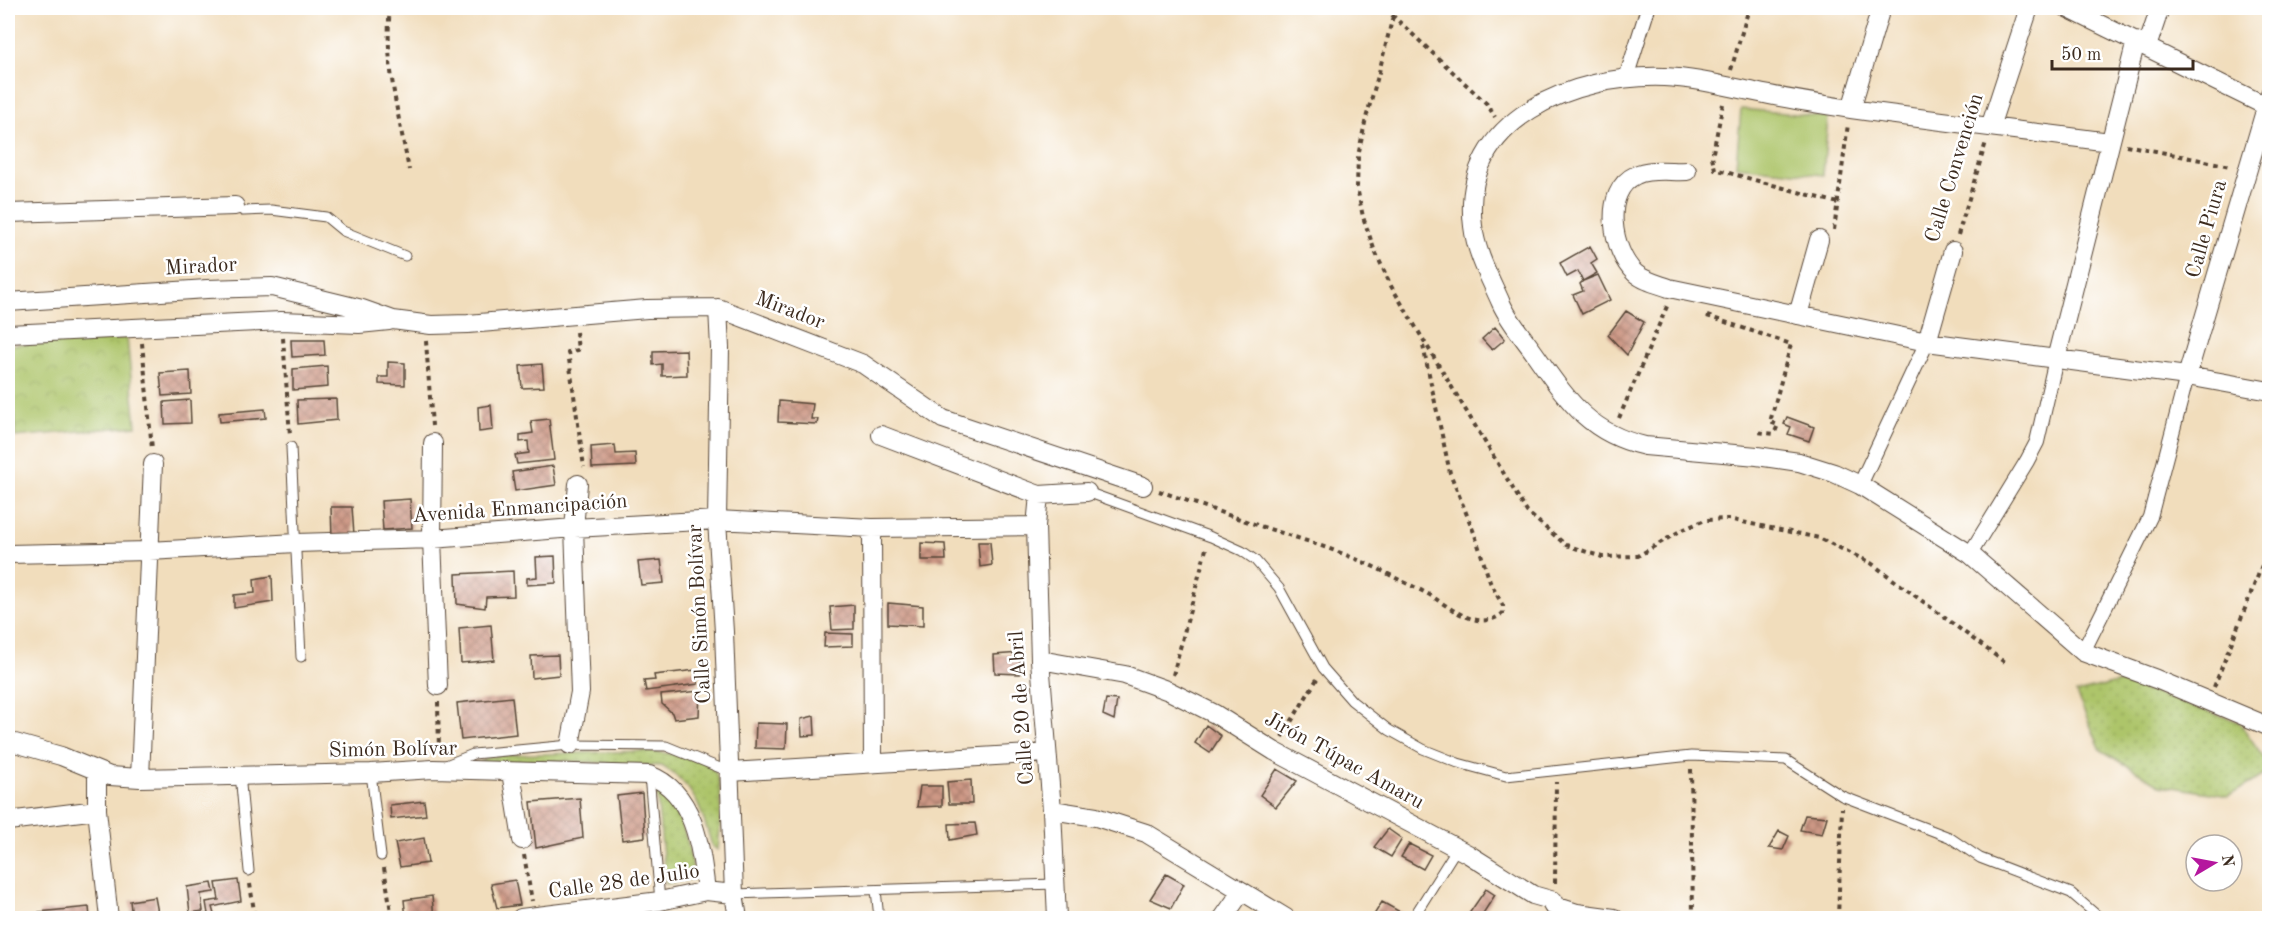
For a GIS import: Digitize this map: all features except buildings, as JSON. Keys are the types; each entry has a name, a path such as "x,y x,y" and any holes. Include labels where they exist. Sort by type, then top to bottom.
{"street":[{"path":"1626,78 1648,8"},
{"path":"1851,109 1881,8"},
{"name":"Calle Convención","path":"1990,127 2029,8"},
{"path":"2067,8 2141,44 2268,100"},
{"path":"1970,554 2037,442 2110,142 2141,44 2160,8"},
{"path":"2110,142 1851,109 1793,100 1698,80 1663,77 1626,78 1582,87 1550,98 1526,111 1503,130 1489,148 1475,182 1472,224 1480,254 1505,311 1571,404 1585,418 1612,435 1646,446 1799,462 1834,473 1860,485 1970,554 2083,652 2156,679 2270,727"},
{"name":"Calle Piura","path":"2187,376 2268,100"},
{"path":"1687,171 1643,172 1633,176 1617,198 1614,232 1618,250 1627,264 1641,278 1670,288 1927,342 2187,376 2270,391"},
{"path":"8,213 235,207"},
{"path":"1798,315 1819,240"},
{"name":"Calle Convención","path":"1927,342 1953,251"},
{"name":"Mirador","path":"8,302 272,287 362,309 393,320 431,325 647,309 718,308 863,364 943,419 1143,486"},
{"name":"Calle Simón Bolívar","path":"718,308 720,348 717,520 724,632 734,894 738,918"},
{"name":"Mirador","path":"8,334 281,321 359,324 393,320"},
{"path":"1860,485 1927,342"},
{"path":"2083,652 2150,517 2187,376"},
{"path":"881,435 1040,495 1087,492"},
{"path":"433,443 432,539 438,686"},
{"path":"140,778 153,464"},
{"path":"570,745 580,692 574,528 578,484"},
{"name":"Calle 20 de Abril","path":"1040,495 1036,526 1040,660 1052,810 1057,918"},
{"name":"Avenida Enmancipación","path":"8,554 149,551 432,539 717,520 872,528 1036,526"},
{"path":"872,528 873,763"},
{"name":"Jirón Túpac Amaru","path":"1040,660 1125,675 1169,691 1215,714 1274,751 1457,848 1533,895 1554,901 1552,905 1578,913 1614,918"},
{"name":"Simón Bolívar","path":"8,741 62,756 110,776 140,778 439,770 648,775"},
{"path":"730,772 1047,753"},
{"path":"97,771 97,810 109,918"},
{"path":"511,772 522,840"},
{"path":"648,775 661,780 672,790 693,824 702,852 706,891"},
{"path":"8,821 97,810"},
{"path":"1052,810 1096,817 1146,833 1286,918"},
{"name":"Calle 28 de Julio","path":"528,918 660,902 706,891 734,894"},
{"path":"1223,918 1242,891"}],"lane":[{"path":"235,207 243,211 271,210 326,216 343,231 405,256"},
{"path":"291,447 301,657"},
{"path":"1087,492 1211,537 1242,551 1255,560 1279,588 1323,668 1352,702 1389,730 1423,749 1458,764 1506,776 1691,756 1786,760 1842,796 1949,837 1980,858 2071,893 2100,918"},
{"path":"439,770 457,759 473,754 570,745 666,746 730,772"},
{"path":"371,773 381,856"},
{"path":"240,774 249,871"},
{"path":"648,775 660,902"},
{"path":"1413,918 1457,848"},
{"path":"734,894 1055,884"},
{"path":"876,890 879,918"}],"path":[{"path":"390,8 388,45 397,116 409,170"},
{"path":"1392,15 1487,104 1503,130"},
{"path":"1819,240 1833,242 1851,109"},
{"name":"Calle Convención","path":"1953,251 1990,127"},
{"path":"2110,142 2247,170"},
{"path":"1712,157 1715,169 1838,203"},
{"path":"1612,435 1669,304"},
{"path":"1702,315 1791,344 1770,422 1778,425 1774,434 1756,432"},
{"path":"282,331 291,447"},
{"path":"142,336 153,464"},
{"path":"426,337 433,443"},
{"path":"1143,486 1331,548 1373,565 1431,596 1458,615 1473,619 1498,618 1503,613 1503,606 1490,582 1475,535 1450,473 1422,338"},
{"path":"577,339 578,350 568,352 586,484 578,484"},
{"path":"1169,691 1202,560 1211,537"},
{"path":"2208,701 2270,545"},
{"path":"1274,751 1323,668"},
{"path":"438,686 439,770"},
{"path":"1691,756 1692,918"},
{"path":"1554,901 1557,770"},
{"path":"1838,918 1842,796"},
{"path":"522,840 528,918"},
{"path":"381,856 392,918"},
{"path":"249,871 255,918"}],"green space":[{"path":"1741,109 1828,117 1823,175 1736,166"},
{"path":"127,338 136,426 15,437 15,415 8,415 8,345"},
{"path":"2120,682 2239,722 2269,765 2269,772 2229,796 2160,785 2101,750 2076,693"},
{"path":"646,751 693,758 707,763 713,769 720,790 721,803 718,850 712,846 701,811 690,791 674,773 662,766 568,761 480,762 487,757 504,755"},
{"path":"656,787 672,807 683,829 694,879 666,884"}]}
